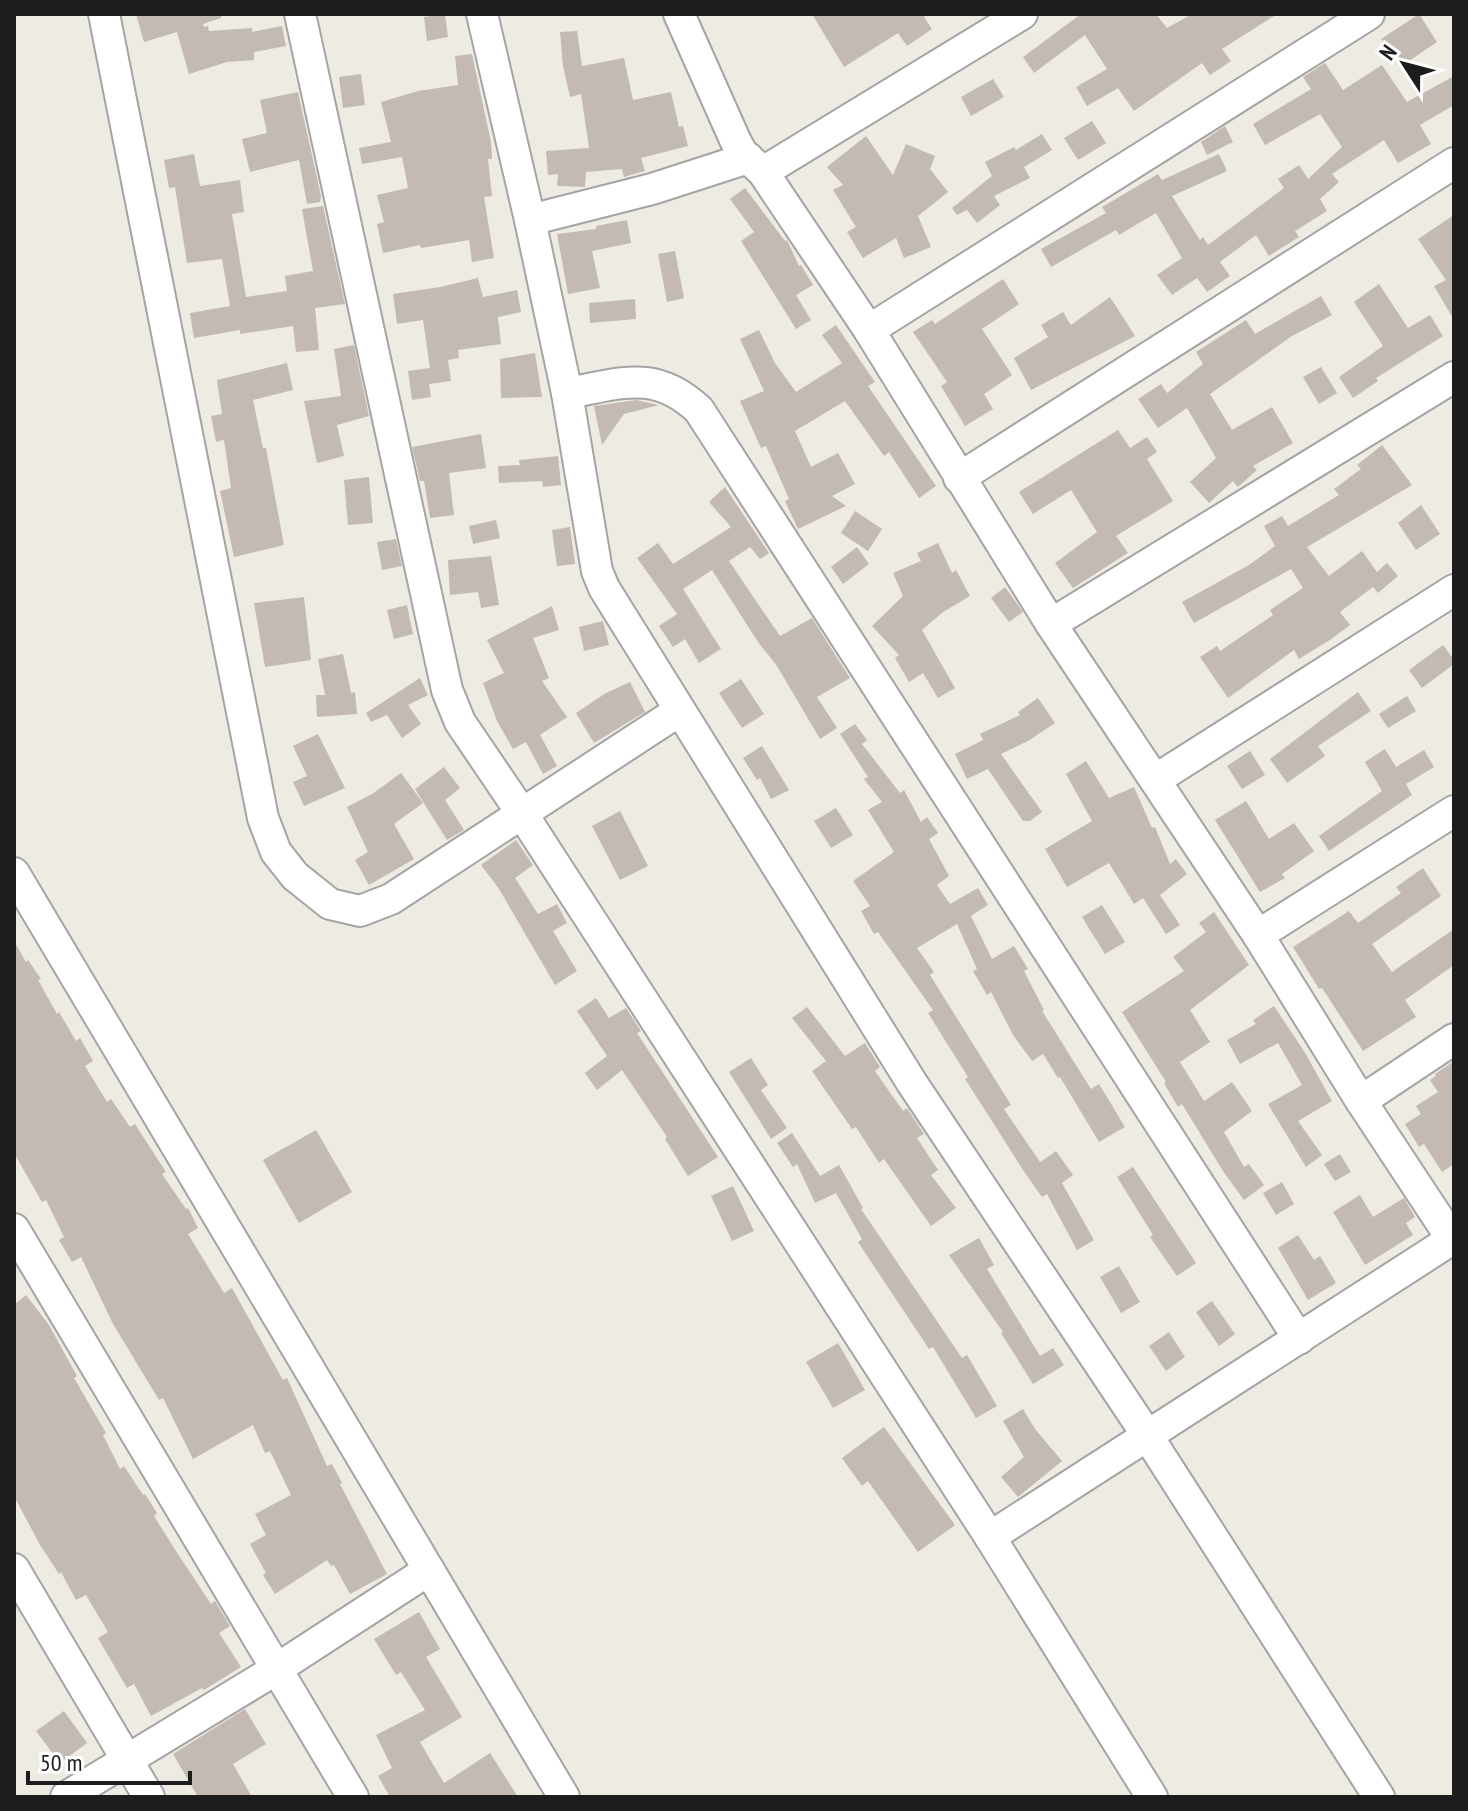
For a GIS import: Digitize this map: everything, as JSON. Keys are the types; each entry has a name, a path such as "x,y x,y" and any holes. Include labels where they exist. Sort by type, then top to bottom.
{"street":[{"path":"104,14 263,818 276,852 295,876 330,904 360,911 391,899 679,711"},
{"path":"300,14 447,690 460,722 990,1537 1152,1797"},
{"path":"482,14 567,393 597,571 612,603 912,1083 1147,1435 1379,1797"},
{"path":"530,220 756,165 1022,14"},
{"path":"869,330 1369,14"},
{"path":"685,16 736,142 756,165 869,330 1051,624 1258,935 1361,1101 1453,1239 990,1537"},
{"path":"959,478 1454,163"},
{"path":"1051,624 1454,377"},
{"path":"567,393 644,381 673,390 699,410 1299,1339"},
{"path":"1155,780 1454,590"},
{"path":"1258,935 1454,811"},
{"path":"19,893 564,1797"},
{"path":"1361,1101 1454,1039"},
{"path":"14,1229 353,1797"},
{"path":"14,1569 149,1797"},
{"path":"66,1797 275,1670 429,1570"}],"building":[{"path":"136,14 221,14 221,18 203,24 204,27 208,26 209,31 252,28 252,32 282,26 286,46 254,52 254,60 227,62 189,74 177,32 144,42"},
{"path":"445,14 448,37 427,41 424,17"},
{"path":"812,14 928,14 924,17 932,29 907,46 898,33 844,67"},
{"path":"1081,14 1156,14 1167,28 1192,14 1277,14 1222,49 1231,61 1210,75 1202,63 1134,111 1118,88 1087,106 1076,87 1107,69 1085,35 1034,73 1023,57"},
{"path":"1419,14 1437,42 1400,67 1381,39"},
{"path":"577,31 582,66 624,58 633,100 671,92 679,127 683,126 688,146 641,158 645,171 624,177 622,169 586,172 585,187 557,186 558,174 548,175 546,151 589,148 581,94 570,97 563,66 560,32"},
{"path":"472,54 491,142 492,159 488,159 492,196 484,197 494,258 472,262 469,240 383,253 377,224 384,222 377,195 408,188 402,157 362,164 359,148 391,142 381,102 418,91 458,85 455,56"},
{"path":"1325,63 1343,90 1382,65 1407,102 1454,76 1454,105 1420,125 1431,144 1398,163 1384,140 1332,174 1339,182 1320,199 1327,211 1295,231 1299,237 1269,256 1256,235 1220,262 1230,276 1207,292 1197,278 1172,295 1157,275 1182,258 1156,213 1119,235 1116,230 1051,267 1041,249 1106,213 1102,207 1158,174 1162,180 1219,154 1227,171 1172,196 1200,240 1203,237 1208,245 1284,188 1278,179 1299,165 1308,179 1342,147 1320,114 1265,145 1253,124 1311,89 1303,77"},
{"path":"361,74 365,105 343,108 339,77"},
{"path":"993,79 1004,97 971,116 961,97"},
{"path":"298,92 321,196 320,202 307,204 299,160 250,172 242,139 267,133 260,100"},
{"path":"1092,121 1106,143 1078,160 1064,138"},
{"path":"1225,126 1233,142 1207,155 1201,142"},
{"path":"1042,134 1052,150 1024,167 1030,178 994,196 1000,205 977,223 967,210 957,215 952,208 992,176 985,162 1014,147 1016,150"},
{"path":"866,136 893,175 906,144 935,156 930,169 948,192 918,216 931,247 904,258 896,238 863,258 847,232 856,227 833,190 843,185 827,167"},
{"path":"194,154 200,186 240,180 244,212 232,214 246,297 287,291 285,276 313,271 302,209 323,206 345,304 315,308 319,350 296,352 293,326 240,334 240,330 194,338 190,313 230,306 222,259 187,263 175,187 169,188 164,160"},
{"path":"745,188 787,240 799,266 813,285 796,295 811,320 796,329 741,241 754,232 730,199"},
{"path":"1454,215 1454,320 1434,286 1446,280 1418,239"},
{"path":"627,220 631,243 592,251 600,288 568,294 557,234 596,229 596,226"},
{"path":"675,251 684,298 667,302 658,254"},
{"path":"478,278 483,297 517,290 521,312 498,317 501,344 458,350 459,358 448,360 451,381 429,384 431,397 412,400 408,371 430,368 423,320 397,324 393,294"},
{"path":"1003,279 1019,304 982,329 1012,375 984,394 993,409 965,426 941,386 947,382 913,332 932,320 935,324"},
{"path":"1379,284 1408,328 1430,315 1443,336 1376,378 1378,381 1353,398 1339,377 1383,346 1354,302"},
{"path":"1321,296 1332,315 1292,336 1210,394 1232,430 1272,407 1293,443 1253,466 1257,470 1238,487 1233,481 1209,503 1190,482 1216,458 1187,408 1158,428 1138,399 1161,384 1167,393 1203,364 1196,352 1246,320 1255,334"},
{"path":"1110,297 1135,336 1031,390 1014,358 1048,337 1041,325 1063,312 1071,325"},
{"path":"635,299 636,319 590,323 589,303"},
{"path":"836,325 875,382 868,386 936,486 919,498 889,452 884,456 845,401 795,431 811,467 838,453 855,484 832,496 846,506 798,529 766,446 761,448 740,401 764,391 740,339 759,330 775,363 796,392 842,363 822,335"},
{"path":"354,345 369,416 337,425 344,456 317,463 304,401 341,396 334,349"},
{"path":"535,353 542,397 501,398 500,359"},
{"path":"287,363 293,390 253,400 263,448 266,448 284,545 234,557 220,491 231,488 224,440 216,442 211,416 222,414 217,380"},
{"path":"1321,367 1337,393 1319,404 1303,377"},
{"path":"636,400 659,405 624,414 602,445 594,406"},
{"path":"1118,430 1130,448 1147,437 1157,452 1147,459 1173,501 1116,536 1128,553 1073,588 1055,563 1097,532 1071,490 1033,514 1019,492"},
{"path":"481,434 486,468 449,473 454,515 430,518 424,481 420,481 412,447"},
{"path":"1382,445 1412,485 1307,547 1329,576 1362,551 1377,572 1387,563 1398,576 1378,593 1373,587 1340,612 1350,625 1330,640 1299,659 1294,650 1228,698 1200,657 1217,646 1220,651 1273,615 1270,610 1303,588 1291,569 1194,623 1182,602 1249,565 1275,546 1264,526 1282,516 1288,526 1339,495 1334,489 1361,469 1357,465"},
{"path":"558,456 561,485 543,487 542,481 499,483 498,466 520,465 519,460"},
{"path":"369,477 373,523 348,525 344,480"},
{"path":"725,487 769,553 760,559 750,547 729,561 780,636 812,618 850,678 817,697 837,728 820,739 777,666 712,570 683,589 721,649 699,663 685,639 673,647 659,626 677,614 637,558 658,543 673,564 731,527 709,502"},
{"path":"1421,505 1440,534 1416,550 1398,523"},
{"path":"855,511 882,529 868,551 841,533"},
{"path":"496,520 500,538 473,544 469,526"},
{"path":"570,527 575,564 557,566 552,530"},
{"path":"396,539 402,566 382,570 377,542"},
{"path":"938,543 952,573 956,570 970,596 943,612 922,630 955,688 938,698 923,673 909,682 895,658 899,655 872,626 903,596 893,573 921,561 917,553"},
{"path":"857,547 869,564 843,584 831,567"},
{"path":"491,556 499,605 481,608 478,592 450,595 448,560"},
{"path":"1005,587 1023,612 1009,622 991,598"},
{"path":"304,597 311,660 265,667 254,603"},
{"path":"407,605 413,634 394,639 387,610"},
{"path":"552,606 559,630 533,638 549,678 542,681 567,717 540,735 557,766 543,774 526,742 513,749 497,721 483,683 504,673 487,640"},
{"path":"603,621 609,645 584,651 579,627"},
{"path":"1443,645 1454,664 1422,688 1409,670"},
{"path":"343,654 351,693 355,692 357,714 317,717 316,695 325,695 318,659"},
{"path":"420,678 428,695 408,705 421,724 402,738 387,715 371,722 366,713"},
{"path":"741,679 764,714 742,728 719,693"},
{"path":"630,682 645,712 594,743 576,713 606,693"},
{"path":"1358,692 1371,711 1318,746 1325,756 1287,783 1270,759"},
{"path":"1407,696 1416,711 1388,728 1379,714"},
{"path":"1038,698 1055,723 1001,754 1042,812 1030,821 1023,821 988,769 967,779 955,754 983,740 980,734 1020,715 1018,712"},
{"path":"855,724 867,740 862,744 900,793 904,790 921,822 927,817 938,833 929,839 949,876 937,885 950,904 978,888 988,905 971,916 992,959 1014,946 1028,969 1024,971 1042,1011 1091,1089 1099,1084 1125,1127 1099,1142 1043,1054 1032,1061 1013,1035 991,992 987,995 973,971 977,969 957,924 917,948 934,972 930,975 1011,1105 1004,1109 1040,1162 1056,1151 1073,1175 1062,1183 1094,1240 1077,1250 1047,1194 1042,1197 965,1079 968,1077 928,1013 933,1010 878,932 874,934 861,911 870,906 853,881 894,852 868,810 882,802 864,779 868,777 840,734"},
{"path":"318,734 345,788 304,806 293,782 307,776 293,746"},
{"path":"762,746 789,790 771,799 760,778 757,780 743,758"},
{"path":"1385,749 1396,767 1424,750 1434,767 1406,784 1412,795 1329,851 1319,836 1382,791 1365,762"},
{"path":"1250,751 1265,775 1242,789 1227,766"},
{"path":"1086,761 1109,798 1134,787 1170,864 1176,859 1187,874 1160,895 1180,925 1166,934 1143,898 1134,904 1109,863 1067,887 1045,849 1092,821 1066,774"},
{"path":"444,767 460,788 445,800 464,830 447,840 415,789"},
{"path":"401,773 423,803 394,824 414,859 369,885 355,860 368,852 347,807"},
{"path":"1246,801 1269,839 1294,823 1314,851 1282,874 1285,878 1260,892 1215,820"},
{"path":"836,808 853,835 831,848 814,821"},
{"path":"620,811 648,866 620,880 592,826"},
{"path":"516,840 533,865 515,878 538,914 557,904 567,923 553,931 577,971 555,985 499,889 481,865"},
{"path":"1423,868 1441,896 1372,944 1392,972 1454,929 1454,965 1405,1000 1416,1017 1363,1051 1293,947 1349,911 1358,923 1401,893 1396,887"},
{"path":"1102,905 1125,942 1105,954 1082,917"},
{"path":"1214,912 1249,965 1190,1010 1210,1042 1180,1062 1204,1101 1232,1082 1252,1111 1224,1132 1244,1167 1249,1164 1264,1185 1244,1200 1182,1104 1178,1107 1122,1012 1184,971 1173,957 1206,932 1199,923"},
{"path":"14,941 41,979 38,980 57,1014 59,1012 76,1041 80,1038 93,1061 85,1066 107,1102 111,1099 130,1127 135,1124 166,1172 162,1174 188,1208 198,1228 188,1234 224,1293 232,1288 283,1380 287,1378 327,1466 332,1464 387,1574 350,1594 334,1565 331,1566 327,1560 275,1594 250,1544 266,1535 255,1514 291,1495 270,1451 265,1453 253,1425 193,1459 163,1398 159,1400 113,1324 81,1257 72,1262 59,1240 64,1237 46,1200 42,1202 14,1153"},
{"path":"596,998 609,1018 626,1008 641,1031 637,1033 718,1157 688,1176 665,1139 667,1137 622,1070 597,1090 585,1073 607,1056 577,1011"},
{"path":"1274,1006 1332,1101 1298,1121 1322,1155 1306,1167 1268,1104 1302,1085 1278,1043 1240,1064 1227,1040 1256,1024 1253,1020"},
{"path":"807,1007 845,1056 865,1043 880,1067 875,1071 903,1111 907,1108 924,1134 917,1138 938,1170 931,1175 956,1208 931,1226 884,1159 879,1163 856,1127 852,1129 812,1071 826,1061 792,1018"},
{"path":"751,1058 768,1085 761,1090 787,1128 771,1139 729,1072"},
{"path":"1454,1061 1454,1164 1442,1172 1424,1144 1419,1147 1405,1124 1421,1114 1416,1106 1438,1092 1430,1080"},
{"path":"316,1130 352,1192 299,1223 263,1160"},
{"path":"792,1133 820,1176 839,1165 861,1209 962,1358 967,1355 997,1406 976,1418 933,1347 929,1349 858,1242 862,1239 836,1193 815,1203 797,1164 793,1167 777,1143"},
{"path":"1340,1154 1351,1172 1335,1181 1324,1164"},
{"path":"1133,1167 1196,1263 1177,1276 1150,1237 1153,1235 1117,1177"},
{"path":"1282,1182 1294,1204 1276,1215 1263,1193"},
{"path":"733,1186 754,1231 732,1241 711,1196"},
{"path":"1360,1195 1373,1217 1404,1198 1415,1217 1406,1223 1413,1235 1365,1265 1333,1212"},
{"path":"1298,1235 1314,1260 1320,1256 1336,1283 1308,1300 1278,1248"},
{"path":"979,1238 994,1265 987,1269 1040,1356 1053,1348 1064,1365 1033,1384 1003,1332 949,1255"},
{"path":"1119,1266 1140,1302 1121,1313 1100,1277"},
{"path":"26,1295 49,1325 77,1376 74,1378 106,1433 103,1435 120,1469 124,1466 145,1494 157,1513 154,1516 176,1551 211,1604 215,1601 230,1626 219,1633 241,1667 204,1690 202,1688 151,1716 134,1684 127,1688 98,1638 108,1632 86,1595 76,1600 61,1572 59,1574 40,1545 14,1496 14,1305"},
{"path":"1212,1301 1235,1334 1219,1346 1196,1312"},
{"path":"1169,1332 1185,1357 1166,1371 1149,1346"},
{"path":"838,1343 865,1390 833,1408 806,1362"},
{"path":"1023,1409 1035,1429 1062,1461 1018,1497 1001,1477 1024,1457 1003,1421"},
{"path":"884,1427 955,1525 918,1552 868,1481 862,1486 842,1458"},
{"path":"419,1612 440,1649 426,1657 462,1717 420,1742 444,1783 490,1753 518,1797 390,1797 378,1776 392,1768 376,1735 425,1710 401,1672 396,1675 374,1639"},
{"path":"245,1709 266,1744 233,1764 252,1797 198,1797 173,1754"},
{"path":"64,1711 87,1743 60,1763 36,1731"}]}
